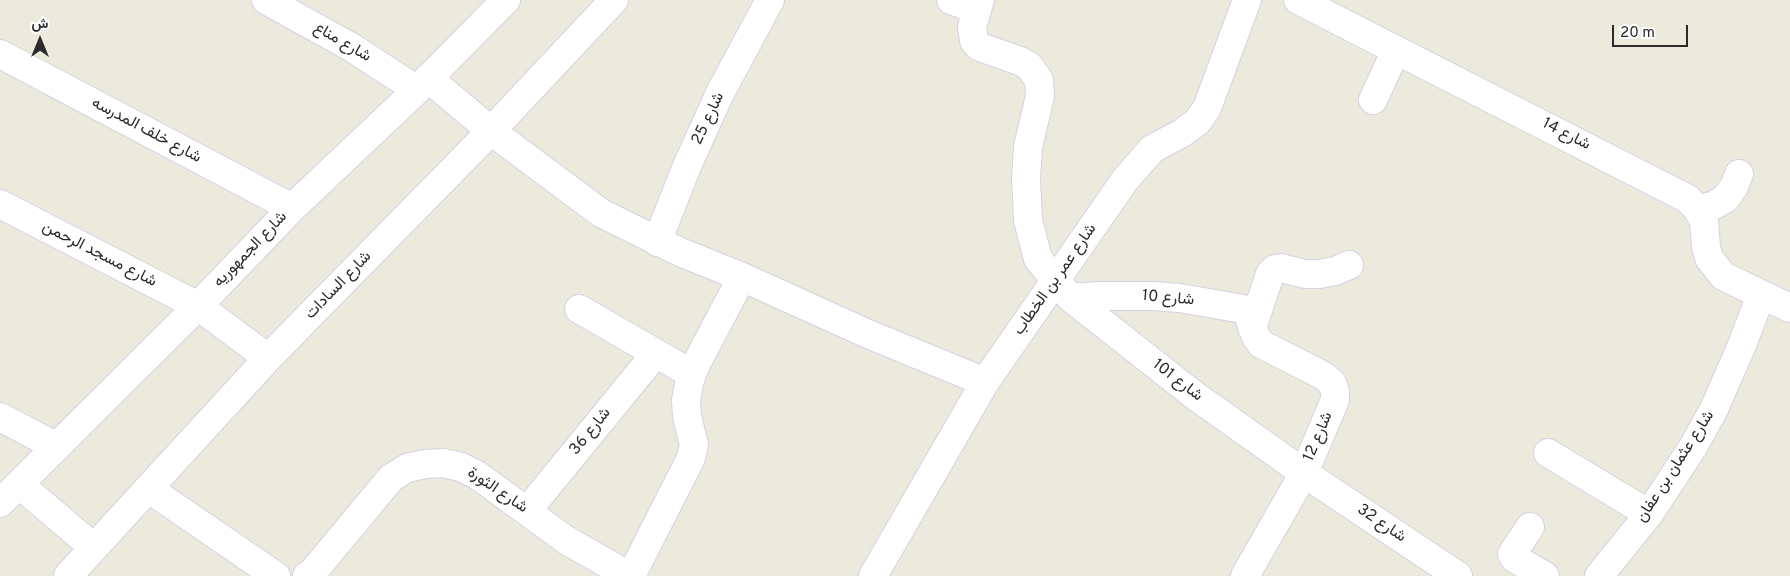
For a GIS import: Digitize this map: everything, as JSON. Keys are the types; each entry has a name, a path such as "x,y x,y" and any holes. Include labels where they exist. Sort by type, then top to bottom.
{"street":[{"name":"شارع مناع","path":"266,0 422,84 491,131 601,213 657,242 742,277 868,334 985,382"},
{"name":"شارع الجمهوريه","path":"8,491 57,447 198,306 292,208 422,84 506,0"},
{"name":"شارع السادات","path":"68,576 268,358 491,131 614,0"},
{"name":"شارع 25","path":"657,242 687,166 720,93 770,0"},
{"path":"951,0 979,5"},
{"name":"شارع عمر بن الخطاب","path":"873,576 985,382 1064,289 1125,180 1152,149 1182,133 1197,122 1207,108 1247,0"},
{"name":"شارع 14","path":"1301,1 1677,192 1688,199 1697,209"},
{"name":"شارع 101","path":"979,5 972,27 974,41 980,46 1029,66 1039,80 1040,96 1028,147 1026,200 1028,220 1038,259 1064,289 1187,389 1304,473"},
{"path":"1373,100 1396,50"},
{"name":"شارع خلف المدرسه","path":"0,54 292,208"},
{"path":"1739,174 1734,187 1725,199 1712,206 1697,209 1704,221 1709,258 1723,276 1790,308"},
{"name":"شارع مسجد الرحمن","path":"0,204 198,306 268,358"},
{"path":"1252,328 1270,274 1275,269 1280,268 1305,274 1319,274 1349,266"},
{"path":"630,576 691,458 694,445 687,416 688,384 742,277"},
{"name":"شارع 10","path":"1064,289 1099,296 1153,296 1207,302 1243,309 1248,314 1252,328"},
{"name":"شارع عثمان بن عفان","path":"1599,576 1649,514 1693,446 1714,409 1761,295"},
{"path":"579,309 692,374"},
{"name":"شارع 12","path":"1244,576 1304,473 1335,400 1334,387 1324,376 1261,344 1252,328"},
{"name":"شارع 36","path":"527,511 656,354"},
{"path":"0,417 57,447"},
{"path":"1548,453 1649,514"},
{"name":"شارع الثورة","path":"307,576 313,572 391,478 407,468 443,463 461,466 477,475 566,540 630,576"},
{"name":"شارع 32","path":"1304,473 1458,576"},
{"path":"149,489 276,576"},
{"path":"8,491 93,547"},
{"path":"1530,527 1512,554 1514,558 1545,576"}]}
